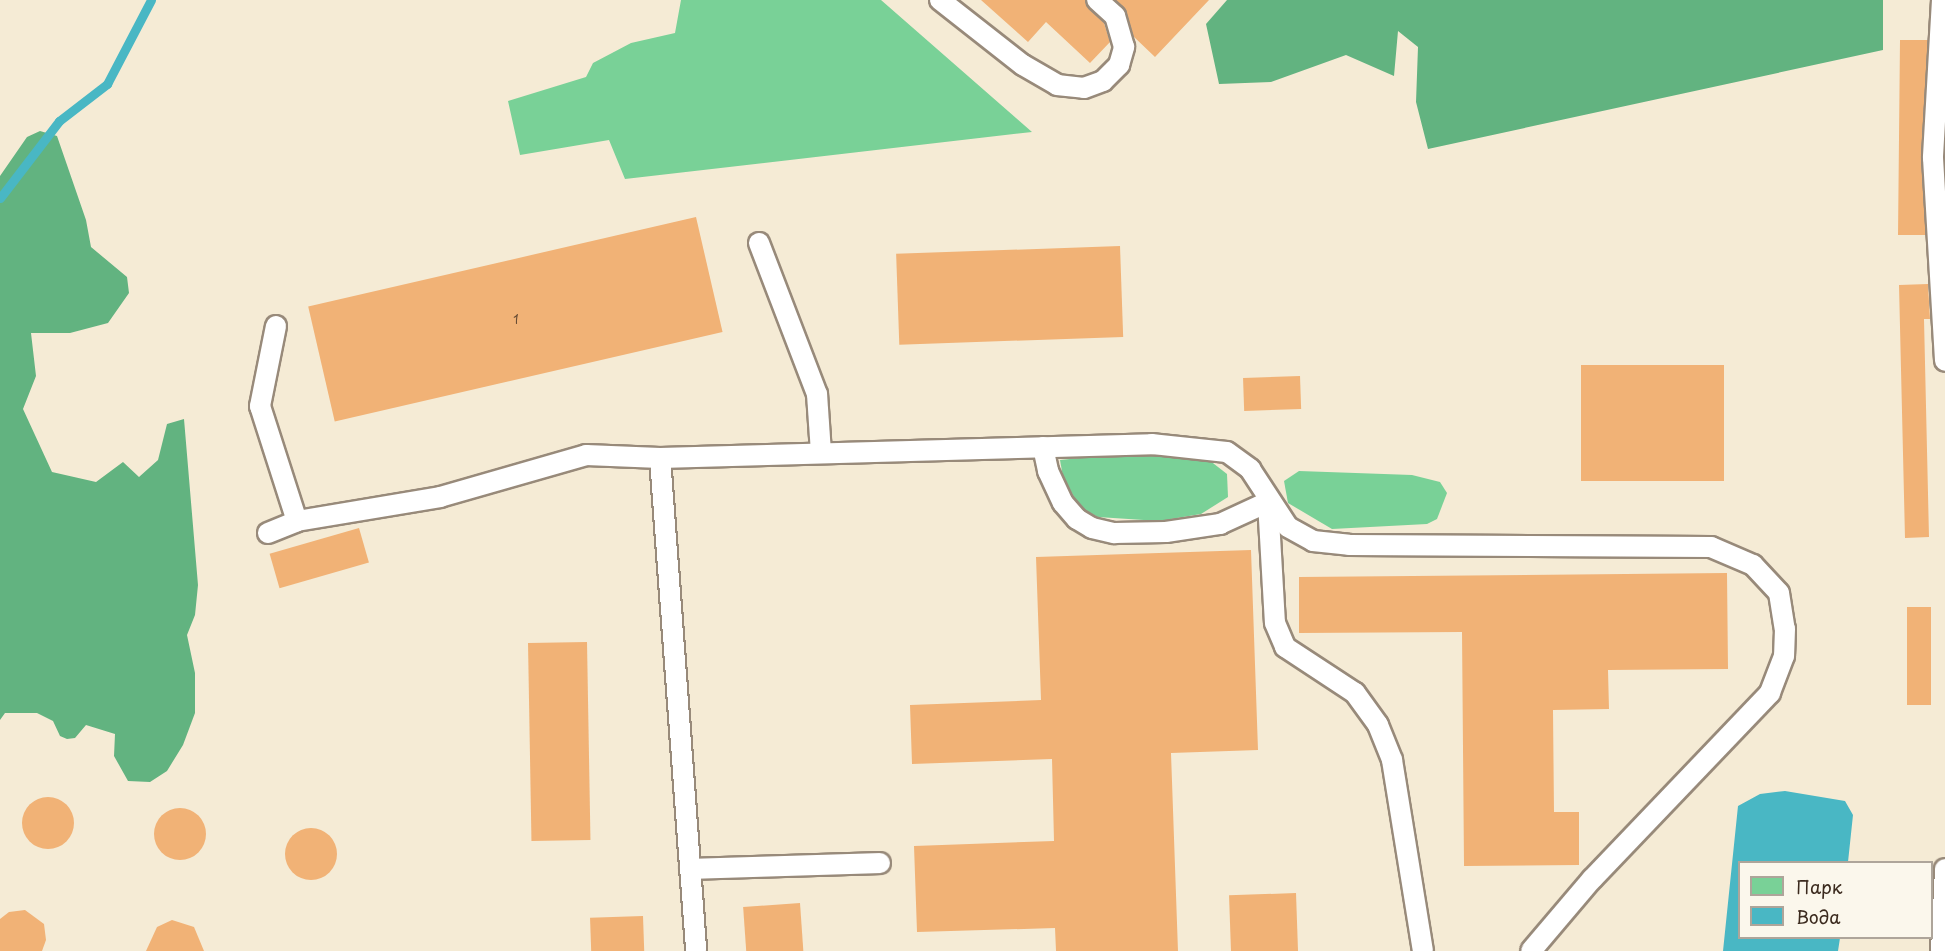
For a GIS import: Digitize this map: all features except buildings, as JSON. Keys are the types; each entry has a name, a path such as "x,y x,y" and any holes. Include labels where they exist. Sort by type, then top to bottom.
{"lane":[{"path":"940,0 1023,65 1057,85 1084,88 1103,81 1119,65 1125,47 1115,16 1097,0"},
{"path":"1942,0 1933,158 1945,361"},
{"path":"759,243 817,394 821,453"},
{"path":"276,326 260,406 297,521"},
{"path":"268,533 297,521 440,497 586,455 660,458 1152,444 1227,452 1250,469 1268,502 1287,527 1313,541 1349,545 1711,546 1753,565 1779,593 1785,629 1784,656 1770,693 1592,879 1531,951"},
{"path":"1043,447 1048,471 1063,503 1077,519 1092,528 1114,533 1188,529 1220,524 1268,502"},
{"path":"660,458 696,951"},
{"path":"1268,502 1275,622 1285,648 1355,693 1378,725 1392,760 1423,951"},
{"path":"690,869 880,862"},
{"path":"1941,951 1945,869"}],"green space":[{"path":"681,0 881,0 1032,132 625,179 609,140 520,155 508,101 586,77 593,63 631,43 675,33"},
{"path":"1227,0 1883,0 1883,50 1428,149 1416,102 1418,47 1398,31 1394,76 1346,55 1271,82 1219,84 1206,24"},
{"path":"40,131 57,136 86,220 91,247 127,277 129,293 108,323 70,333 31,333 36,376 23,409 52,472 96,482 123,462 139,477 158,460 167,424 184,419 198,585 195,615 187,635 195,673 195,713 183,745 167,771 150,782 128,781 114,756 115,734 86,725 75,738 67,739 60,736 53,721 37,713 5,713 0,720 0,176 27,137"},
{"path":"1137,452 1209,460 1227,474 1228,497 1201,514 1159,521 1098,517 1080,508 1063,477 1060,460"},
{"path":"1299,471 1412,475 1440,482 1447,493 1437,519 1427,524 1332,529 1288,503 1284,481"}],"water":[{"path":"1785,791 1845,801 1853,815 1848,861 1738,861 1738,939 1840,939 1838,951 1723,951 1738,806 1760,794"}],"waterway":[{"path":"0,198 59,121 107,84 151,0"}]}
